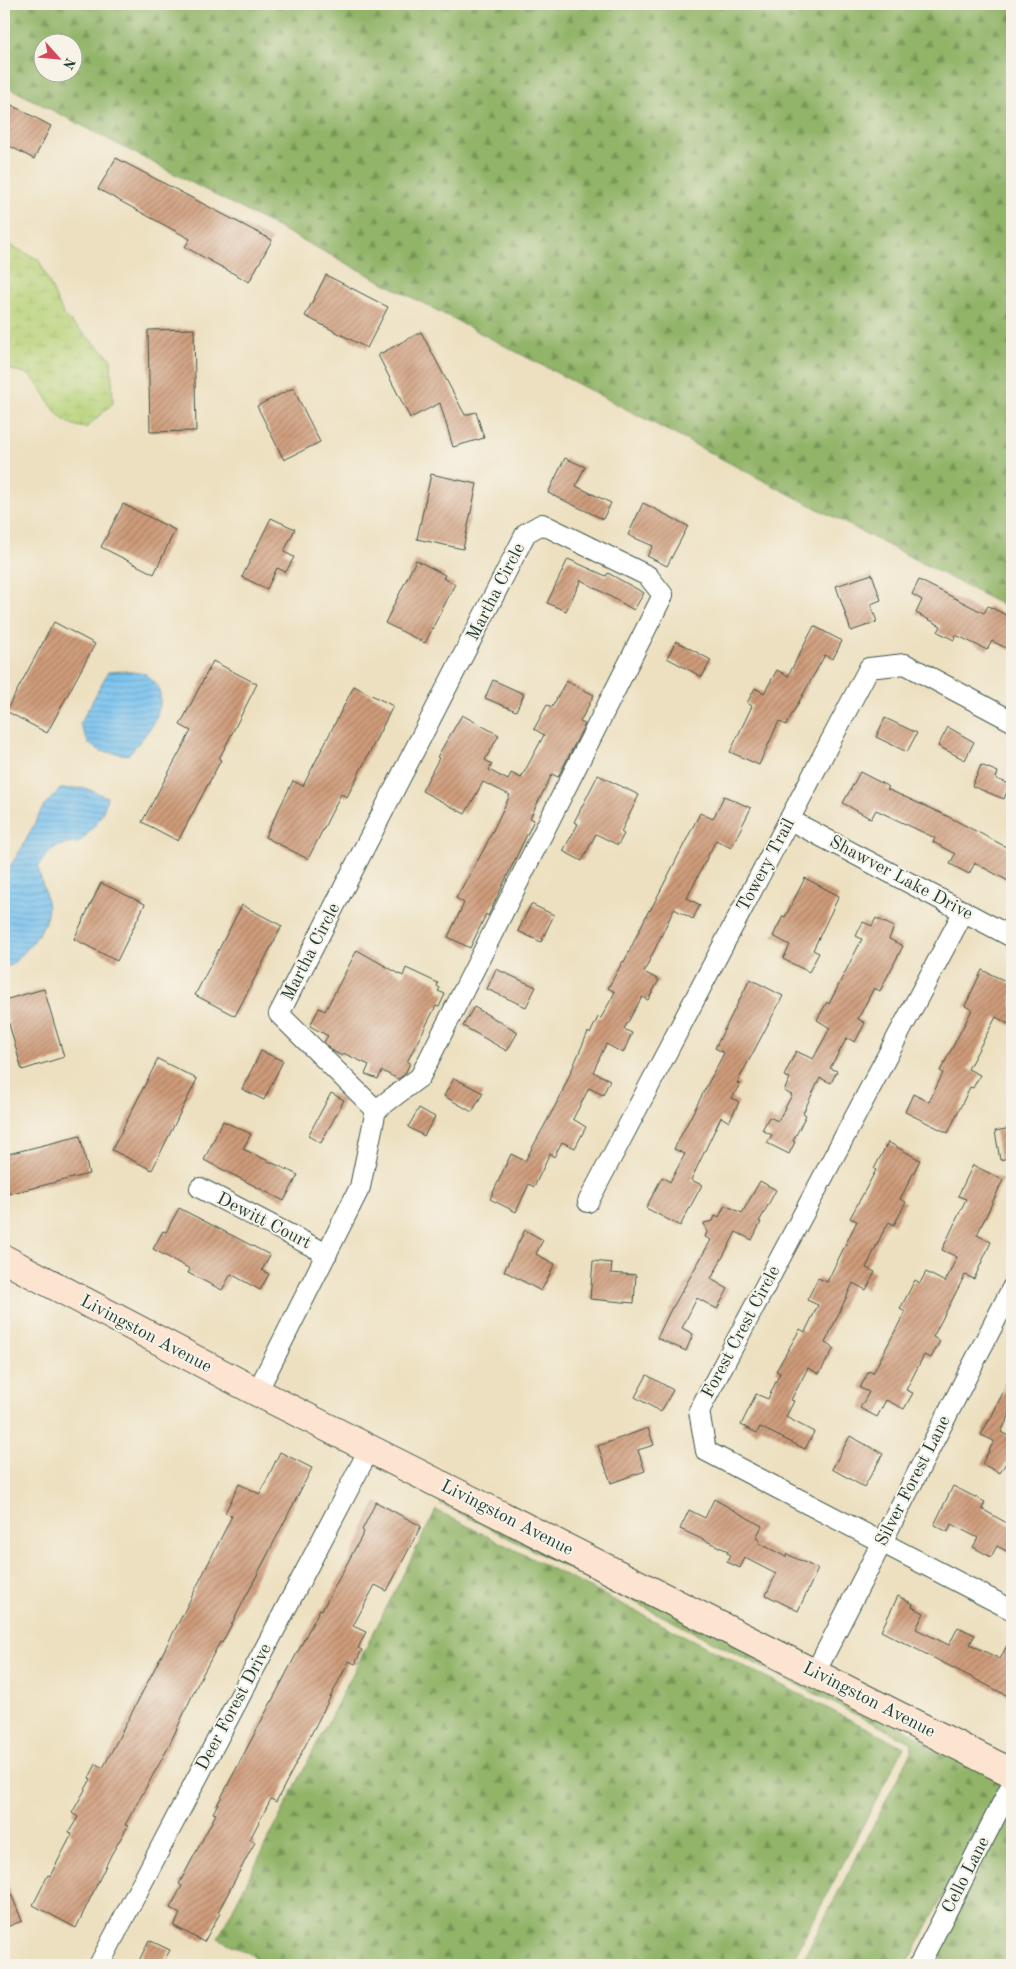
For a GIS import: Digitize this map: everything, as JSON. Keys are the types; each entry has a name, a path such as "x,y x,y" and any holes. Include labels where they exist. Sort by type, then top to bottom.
{"street":[{"name":"Martha Circle","path":"542,524 648,576 662,595 420,1077 376,1110 279,1014 526,532 542,524"},
{"name":"Towery Trail","path":"588,1202 869,668 905,664 1012,721"},
{"name":"Shawver Lake Drive","path":"790,820 1012,937"},
{"name":"Forest Crest Circle","path":"964,911 699,1411 706,1451 1012,1610"},
{"path":"257,1392 360,1187 376,1110"},
{"name":"Dewitt Court","path":"200,1188 327,1254"},
{"name":"Livingston Avenue","path":"4,1259 257,1392 1012,1773"},
{"name":"Silver Forest Lane","path":"815,1673 1012,1288"},
{"name":"Deer Forest Drive","path":"99,1965 370,1448"},
{"name":"Cello Lane","path":"919,1965 1012,1784"}],"green space":[{"path":"4,4 1012,4 1012,610 4,85"},
{"path":"4,242 39,260 64,316 111,358 113,403 86,428 64,420 35,381 27,374 4,368"},
{"path":"444,1496 1004,1779 907,1965 800,1965 912,1751 910,1742 440,1503"},
{"path":"436,1510 904,1747 790,1965 271,1965 218,1938"},
{"path":"1012,1806 1012,1965 930,1965"}],"water":[{"path":"125,671 146,674 158,687 160,699 159,708 152,725 128,755 101,751 89,744 80,724 108,672"},
{"path":"85,788 107,797 104,810 79,843 54,848 38,867 47,901 46,919 37,937 24,953 10,966 4,965 4,879 6,873 23,846 43,807 60,789"}],"building":[{"path":"4,101 51,126 34,159 4,143"},
{"path":"116,158 272,240 249,282 185,247 190,239 98,189"},
{"path":"326,275 388,307 367,348 305,316"},
{"path":"194,329 196,431 150,432 148,330"},
{"path":"421,332 465,415 476,412 484,438 453,447 440,403 410,418 378,355"},
{"path":"293,388 320,442 284,460 257,406"},
{"path":"565,458 585,467 576,486 611,503 603,519 548,493"},
{"path":"431,474 477,484 463,549 417,539"},
{"path":"643,503 688,526 667,566 647,556 653,546 628,535"},
{"path":"123,504 175,530 154,574 101,547"},
{"path":"271,518 295,529 284,552 294,557 286,572 277,568 267,589 242,577"},
{"path":"568,559 606,576 608,573 644,593 634,610 581,580 566,611 547,603"},
{"path":"416,560 445,575 443,578 455,584 425,643 385,623"},
{"path":"872,574 881,600 871,604 877,622 851,631 836,586"},
{"path":"919,580 984,613 988,606 1012,618 1012,651 992,641 987,650 956,635 954,640 938,632 941,626 916,613 922,600 912,594"},
{"path":"54,622 95,644 47,733 6,711"},
{"path":"814,626 842,641 833,659 825,655 786,725 779,721 759,765 730,752 752,706 747,703 755,688 764,693 777,670 788,676"},
{"path":"676,641 711,660 702,677 667,658"},
{"path":"213,661 257,684 219,759 221,760 178,841 142,822 191,731 180,725"},
{"path":"493,680 524,694 516,711 485,698"},
{"path":"566,681 594,695 580,722 585,724 558,777 552,774 530,818 534,820 488,916 486,914 470,948 448,937 464,903 456,898 483,851 510,795 483,782 465,814 422,791 439,758 437,757 462,715 499,735 485,760 492,764 489,770 508,780 511,773 521,778 544,735 534,729 547,705 552,707"},
{"path":"354,686 393,706 347,797 341,794 308,859 265,837 293,781 303,786"},
{"path":"885,718 917,733 907,752 876,737"},
{"path":"948,727 974,742 965,760 938,746"},
{"path":"981,765 998,772 996,779 1010,784 1004,799 972,786"},
{"path":"860,772 889,787 887,789 947,816 1012,850 1012,883 975,863 969,874 950,864 955,854 933,842 935,838 876,810 871,819 843,803"},
{"path":"598,775 639,795 621,832 624,834 618,845 596,834 582,861 563,851 578,824 574,822"},
{"path":"724,796 751,808 731,848 716,840 687,898 700,905 693,919 674,909 644,972 659,980 648,1000 642,997 624,1029 632,1033 623,1053 606,1044 593,1072 610,1080 603,1095 589,1088 573,1119 586,1127 575,1148 562,1142 554,1157 550,1154 534,1187 529,1184 516,1212 490,1199 511,1154 525,1161 560,1097 588,1032 590,1034 598,1017 601,1018 615,992 608,988 624,962 700,813 713,819"},
{"path":"805,878 839,896 813,950 819,953 809,972 783,959 790,945 773,936"},
{"path":"101,883 145,904 117,961 74,939"},
{"path":"531,904 554,915 541,942 518,931"},
{"path":"242,905 282,926 235,1016 195,995"},
{"path":"876,918 894,927 889,939 903,946 880,991 874,988 858,1019 865,1023 855,1042 847,1038 830,1068 837,1071 831,1083 820,1078 803,1113 806,1115 793,1141 795,1142 789,1154 767,1143 772,1135 762,1130 769,1117 778,1121 792,1095 784,1091 790,1078 784,1076 796,1051 813,1059 830,1028 817,1020 827,1002 829,1004 862,939 856,936 863,922 872,926"},
{"path":"357,950 403,976 406,968 438,983 437,986 440,988 438,991 445,994 439,1007 436,1006 407,1062 410,1063 405,1074 398,1079 382,1071 378,1079 365,1074 369,1065 343,1053 342,1056 333,1051 324,1042 328,1036 310,1026 319,1008 325,1011"},
{"path":"496,969 536,987 526,1007 487,989"},
{"path":"982,970 1012,984 1012,1026 996,1017 968,1069 980,1075 973,1088 970,1087 948,1133 905,1112 913,1094 929,1102 943,1073 940,1071 972,1010 965,1006"},
{"path":"750,979 783,996 737,1083 740,1084 732,1098 739,1102 729,1122 721,1117 691,1180 702,1185 680,1226 646,1208 662,1177 670,1182 685,1154 674,1149 724,1053 715,1048"},
{"path":"44,989 64,1057 22,1070 4,1000"},
{"path":"474,1007 518,1032 507,1051 463,1026"},
{"path":"261,1051 283,1061 264,1100 242,1089"},
{"path":"158,1059 197,1079 152,1170 112,1150"},
{"path":"454,1078 483,1093 472,1112 444,1096"},
{"path":"331,1093 344,1100 321,1143 308,1136"},
{"path":"419,1108 435,1117 424,1136 408,1127"},
{"path":"223,1121 251,1134 243,1149 298,1175 284,1201 204,1160"},
{"path":"1012,1128 1012,1157 1000,1160 995,1131"},
{"path":"80,1136 89,1174 4,1195 4,1155"},
{"path":"888,1142 920,1160 900,1199 906,1202 894,1225 889,1222 866,1268 875,1272 866,1290 853,1283 825,1343 834,1348 819,1374 808,1368 791,1400 794,1401 786,1417 814,1432 805,1449 760,1427 757,1433 741,1425 756,1394 768,1399 780,1373 776,1371 800,1329 805,1332 818,1305 807,1300 818,1278 827,1282 857,1221 850,1218 876,1170 874,1169"},
{"path":"973,1165 1003,1180 977,1235 991,1242 974,1279 965,1275 933,1337 940,1341 931,1358 924,1355 906,1390 913,1393 904,1409 886,1400 877,1417 860,1408 869,1392 860,1388 869,1371 873,1373 905,1312 900,1309 915,1280 920,1283 926,1272 945,1282 957,1257 942,1250 966,1199 958,1196"},
{"path":"760,1181 776,1190 752,1240 736,1232 711,1279 728,1289 717,1309 697,1298 682,1328 693,1334 686,1351 657,1338 672,1307 711,1240 705,1237 707,1232 704,1223 713,1221 715,1216 719,1217 725,1205 742,1213"},
{"path":"179,1208 270,1255 262,1270 269,1274 260,1290 231,1274 222,1290 188,1273 190,1269 153,1249 163,1231 166,1232"},
{"path":"525,1230 543,1240 536,1254 555,1264 541,1291 504,1271"},
{"path":"593,1261 612,1263 611,1273 636,1275 634,1303 590,1299"},
{"path":"1012,1373 1012,1410 1001,1432 1012,1438 1012,1453 1000,1473 982,1464 994,1441 981,1435"},
{"path":"647,1375 673,1390 661,1412 635,1397"},
{"path":"648,1428 654,1445 638,1450 645,1471 611,1483 598,1446"},
{"path":"850,1436 883,1454 864,1487 832,1469"},
{"path":"280,1452 312,1468 222,1643 220,1642 198,1683 167,1750 125,1825 128,1826 111,1855 76,1928 33,1905 72,1834 69,1832 78,1817 72,1813 91,1779 89,1778 96,1764 103,1768 182,1616 232,1516 225,1513 239,1484 260,1494"},
{"path":"953,1486 985,1502 982,1509 1012,1526 1012,1554 997,1546 991,1557 973,1547 978,1538 951,1524 948,1532 934,1525"},
{"path":"714,1499 762,1526 756,1538 760,1540 759,1543 786,1557 787,1554 818,1569 798,1611 766,1595 776,1574 745,1558 740,1568 727,1562 731,1555 727,1553 728,1551 680,1529 689,1510 705,1518"},
{"path":"376,1502 421,1526 387,1591 375,1585 353,1626 366,1632 358,1648 362,1650 355,1664 349,1661 276,1802 271,1799 250,1839 255,1842 204,1942 174,1926 180,1914 170,1908 182,1886 179,1884 216,1814 213,1813 320,1609 322,1610 364,1532 362,1530"},
{"path":"898,1596 913,1604 912,1607 924,1613 916,1629 949,1645 958,1627 975,1635 970,1644 1000,1659 1012,1636 1012,1687 1008,1696 881,1631"},
{"path":"4,1876 22,1921 4,1928"},
{"path":"149,1940 170,1950 162,1965 137,1965"}]}
